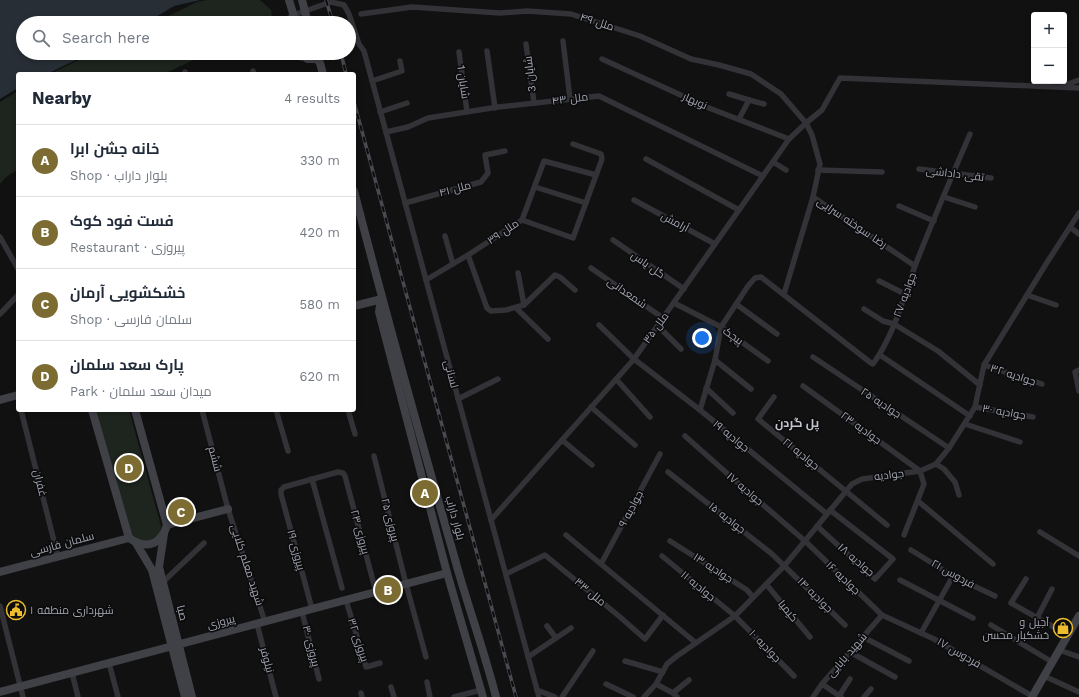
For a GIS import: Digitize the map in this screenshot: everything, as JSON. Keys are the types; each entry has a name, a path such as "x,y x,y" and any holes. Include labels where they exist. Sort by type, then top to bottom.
{"street":[{"path":"289,0 294,16"},
{"path":"302,0 306,16"},
{"name":"لسانی","path":"291,16 331,2 344,5 350,16"},
{"name":"ملل ۴۹","path":"362,14 412,7 500,13 527,12 571,14 640,36 690,59 751,74 780,94 806,123"},
{"name":"لسانی","path":"356,37 358,44 364,51 539,697"},
{"path":"564,40 570,99"},
{"name":"شایان 3","path":"526,44 534,103"},
{"path":"487,51 495,108"},
{"name":"شایان 1","path":"459,52 467,112"},
{"name":"نوبهار","path":"602,59 709,108 789,139"},
{"path":"319,60 322,72"},
{"path":"372,80 402,71 400,61"},
{"name":"ملل ۳۵","path":"491,520 634,359 789,139 822,110 840,78 1059,87"},
{"path":"1059,87 1079,80"},
{"path":"1059,87 1079,88"},
{"path":"729,94 764,104"},
{"name":"ملل ۴۳","path":"386,132 408,127 428,118 495,108 599,96 763,176"},
{"path":"739,119 749,100"},
{"path":"380,112 407,103"},
{"name":"رضا سوخته سرایی","path":"806,123 812,135 820,164 813,197 915,266"},
{"name":"جوادیه ۲۷","path":"880,355 894,324 915,266 970,134"},
{"path":"522,220 573,238 602,159 601,154 573,144"},
{"name":"ملل ۴۱","path":"405,203 481,182 488,173 485,155 505,151"},
{"path":"646,159 739,210"},
{"name":"ملل ۳۹","path":"426,280 522,220 544,161 596,175"},
{"path":"773,162 786,170"},
{"name":"تقی داداشی","path":"919,169 991,178"},
{"path":"818,170 882,172"},
{"path":"535,187 586,203"},
{"path":"784,294 813,197"},
{"path":"944,197 975,207"},
{"name":"بلوار داراب","path":"356,199 382,299 456,564 496,697"},
{"name":"آرامش","path":"634,200 715,244"},
{"path":"899,206 934,222"},
{"name":"جوادیه","path":"644,697 656,684 667,664 696,642 735,616 754,597 785,565 852,484 862,479 920,471 936,464 949,448 970,416 974,407 984,365 1079,213"},
{"path":"1070,227 1079,234"},
{"path":"445,236 453,264"},
{"path":"0,237 16,265"},
{"name":"گل یاس","path":"613,240 684,289"},
{"path":"468,255 487,308 491,311 516,308 524,305 555,275 560,277 575,290"},
{"name":"شمعدانی","path":"591,268 663,318"},
{"path":"518,273 524,305"},
{"path":"700,410 715,360 721,327 748,286 755,278 760,277 784,294 871,364 873,364 880,355 970,416"},
{"path":"880,280 905,294"},
{"path":"1027,294 1056,305"},
{"path":"0,314 16,297"},
{"path":"356,306 382,299"},
{"name":"بلوار داراب","path":"382,299 379,312 447,573 482,694"},
{"name":"پیچک","path":"674,304 721,327 768,361"},
{"path":"736,304 778,334"},
{"path":"516,308 548,340"},
{"path":"864,308 883,321 894,324 938,351 980,385"},
{"name":"جوادیه ۱۹","path":"599,325 634,359 828,512 893,559"},
{"path":"658,326 681,349"},
{"name":"جوادیه ۲۵","path":"813,357 949,448"},
{"path":"715,360 751,390"},
{"name":"جوادیه ۳۲","path":"984,365 1042,384"},
{"path":"1079,370 1075,372 1079,392"},
{"path":"458,399 498,379"},
{"path":"616,379 650,417"},
{"name":"جوادیه ۲۳","path":"803,386 920,471"},
{"path":"706,388 733,413"},
{"path":"0,400 16,396"},
{"name":"جوادیه ۲۱","path":"774,397 758,418 846,491"},
{"path":"592,407 634,445"},
{"name":"جوادیه ۳۰","path":"974,407 1033,417"},
{"name":"غفران","path":"22,412 58,557"},
{"name":"صبا","path":"93,412 132,540 152,570 192,697"},
{"path":"136,412 166,529 228,509"},
{"name":"ششم","path":"203,412 228,509"},
{"path":"277,412 288,451"},
{"path":"349,412 355,434"},
{"path":"965,424 1020,442"},
{"name":"جوادیه ۱۷","path":"685,436 738,484 805,541"},
{"path":"562,440 592,465"},
{"name":"جوادیه ۹","path":"601,564 660,454"},
{"name":"پیروزی ۲۵","path":"374,456 426,658"},
{"path":"936,464 944,469 955,482 960,495"},
{"path":"904,535 924,484 920,471"},
{"name":"پیروزی ۲۳","path":"312,479 338,472 343,473 345,476 376,592"},
{"name":"جوادیه ۱۵","path":"668,472 785,565"},
{"path":"312,479 342,588"},
{"name":"پیروزی ۱۹","path":"312,479 284,486 281,494 312,609"},
{"path":"846,491 887,525"},
{"path":"918,501 993,564"},
{"name":"شهید معلم کلایی","path":"228,509 266,622"},
{"name":"جوادیه ۱۸","path":"817,526 875,579 893,559"},
{"name":"سلمان فارسی","path":"0,572 132,540 144,545 152,544 159,540 166,529"},
{"name":"صبا","path":"166,529 159,567 185,697"},
{"path":"1040,532 1079,556"},
{"path":"566,535 696,642"},
{"name":"جوادیه ۱۳","path":"670,541 747,590 754,597"},
{"name":"جوادیه ۱۶","path":"805,541 882,615"},
{"path":"163,582 204,543"},
{"name":"فردوس ۲۱","path":"911,550 953,576 995,596"},
{"name":"ملل ۳۳","path":"506,574 544,555 620,617 644,639 663,615"},
{"name":"جوادیه ۱۱","path":"662,556 735,616"},
{"name":"جوادیه ۱۴","path":"785,565 845,625"},
{"name":"پیروزی","path":"0,692 447,573"},
{"path":"921,633 953,576"},
{"path":"1026,579 1012,603 1068,636"},
{"path":"900,580 973,618"},
{"name":"کیمیا","path":"766,584 810,637"},
{"path":"1037,618 1052,589"},
{"name":"پیروزی ۳۲","path":"346,600 366,667 380,662"},
{"path":"0,606 23,697"},
{"name":"پیروزی ۳۰","path":"302,612 319,679"},
{"name":"فردوس ۱۷","path":"882,615 934,639 1032,697"},
{"name":"شهید بابایی","path":"813,697 822,684 882,615"},
{"name":"جوادیه ۱۰","path":"735,616 794,676"},
{"path":"1032,697 1079,616"},
{"name":"نیلوفر","path":"257,624 276,697"},
{"path":"991,625 1052,662"},
{"path":"547,626 556,638"},
{"path":"528,657 570,628"},
{"path":"863,637 909,661"},
{"path":"1059,650 1079,657"},
{"path":"562,697 593,651"},
{"path":"850,652 895,676"},
{"path":"625,661 663,672"},
{"path":"109,663 118,697"},
{"path":"72,673 78,697"},
{"path":"478,676 490,673"},
{"path":"1044,676 1079,692"},
{"path":"822,684 840,696 850,679"},
{"path":"656,684 675,695 689,680"},
{"path":"427,682 430,697"},
{"path":"606,684 633,697"},
{"path":"391,687 394,697"},
{"path":"864,697 871,689"},
{"path":"537,690 554,697"},
{"path":"454,697 482,694"}],"shaded area":[{"path":"0,0 200,0 174,6 158,16 16,16 16,60 76,60 51,72 16,72 16,89 0,99"},
{"path":"207,0 260,0 271,10 272,16 168,16 197,2"},
{"path":"79,60 193,60 168,72 54,72"},
{"path":"16,92 16,170 5,178 0,184 0,102"},
{"path":"96,412 130,412 161,526 158,536 152,540 140,541 132,536"}],"railway":[{"path":"326,0 331,16"},
{"path":"343,60 346,72"},
{"path":"356,109 516,697"}],"place":[{"name":"پارک سعد سلمان","path":"129,468"},
{"name":"خانه جشن ابرا","path":"425,493"},
{"name":"خشکشویی آرمان","path":"181,512"},
{"name":"فست فود کوک","path":"388,590"},
{"name":"شهرداری منطقه ۱","path":"16,610"},
{"name":"آجیل و خشکبار محسن","path":"1063,628"}],"district":[{"name":"پل گردن","path":"797,423"}]}
